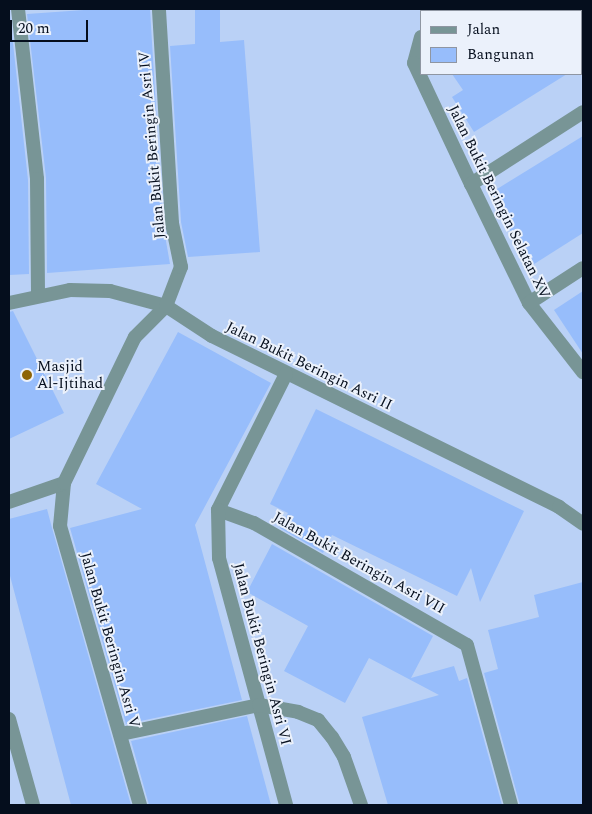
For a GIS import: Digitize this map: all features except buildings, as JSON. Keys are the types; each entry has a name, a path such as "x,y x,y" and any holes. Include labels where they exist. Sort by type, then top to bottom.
{"street":[{"path":"18,9 37,179 38,295"},
{"name":"Jalan Bukit Beringin Asri IV","path":"159,9 172,223 181,267 166,306"},
{"name":"Jalan Bukit Beringin Selatan XV","path":"420,41 414,63 528,303 583,372"},
{"path":"471,184 583,112"},
{"path":"528,303 583,268"},
{"name":"Jalan Bukit Beringin Asri II","path":"9,303 38,295 110,291 166,306 212,336 559,507 583,524"},
{"name":"Jalan Bukit Beringin Asri V","path":"140,805 60,526 64,483 136,337 166,306"},
{"path":"218,510 286,374"},
{"path":"9,502 64,483"},
{"name":"Jalan Bukit Beringin Asri VI","path":"218,510 219,558 286,805"},
{"name":"Jalan Bukit Beringin Asri VII","path":"218,510 254,523 467,645 511,805"},
{"path":"121,734 259,705 318,720 344,757 361,805"},
{"path":"9,718 33,805"}],"place":[{"name":"Masjid Al-Ijtihad","path":"27,375"}]}
